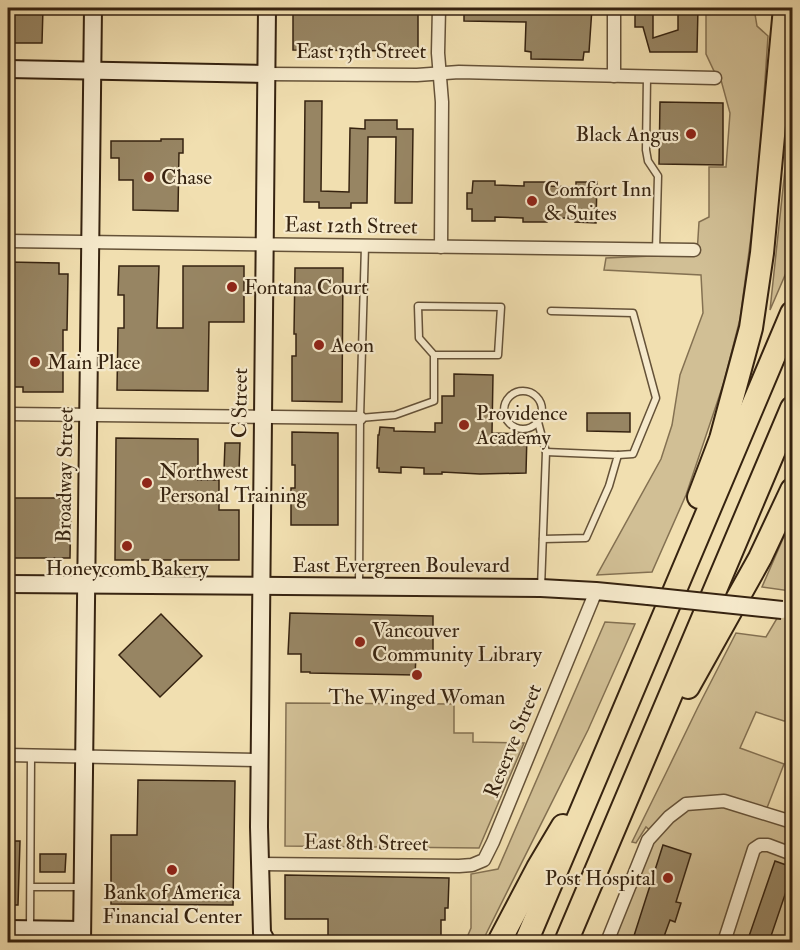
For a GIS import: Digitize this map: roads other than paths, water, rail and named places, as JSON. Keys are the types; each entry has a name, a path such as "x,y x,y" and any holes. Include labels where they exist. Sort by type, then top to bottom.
{"highway":[{"path":"659,628 699,496 722,438 751,328 762,253 785,8"},
{"path":"526,942 792,313"},
{"path":"566,942 792,408"},
{"path":"633,785 760,558 792,490"},
{"path":"499,942 538,868 602,764"}],"street":[{"name":"Broadway Street","path":"82,936 93,8"},
{"name":"C Street","path":"260,938 267,8"},
{"path":"439,8 438,53 442,102 441,247"},
{"path":"614,8 614,76"},
{"name":"East 13th Street","path":"8,69 417,75 459,72 715,78"},
{"name":"East 12th Street","path":"8,241 694,250"},
{"path":"8,414 360,418"},
{"name":"East Evergreen Boulevard","path":"8,584 541,588 597,591 787,610"},
{"name":"Reserve Street","path":"472,865 484,860 493,842 597,591"},
{"path":"8,755 260,760"},
{"path":"607,942 648,840 669,817 686,804 724,801 792,822"},
{"path":"724,942 754,849 760,845 768,845 792,854"},
{"name":"East 8th Street","path":"260,864 472,865"},
{"path":"8,929 30,929 82,936"}],"lane":[{"path":"647,76 646,150 648,161 658,176 656,250"},
{"path":"359,587 360,418 365,246"},
{"path":"360,418 395,415 434,401 434,356 419,338 418,306 501,307 498,355 434,356"},
{"path":"546,452 633,454 656,398 633,313 551,311"},
{"path":"538,422 534,426 523,429 511,425 505,414 507,401 516,393 522,392 534,395 541,404 541,416 538,422 546,452 541,588"},
{"path":"543,539 586,538 609,486 618,455"},
{"path":"30,929 31,756"},
{"path":"30,887 83,887"}],"place":[{"name":"Black Angus","path":"691,134"},
{"name":"Chase","path":"149,177"},
{"name":"Comfort Inn & Suites","path":"532,201"},
{"name":"Fontana Court","path":"232,287"},
{"name":"Aeon","path":"319,345"},
{"name":"Main Place","path":"35,362"},
{"name":"Providence Academy","path":"464,425"},
{"name":"Northwest Personal Training","path":"147,483"},
{"name":"Honeycomb Bakery","path":"127,546"},
{"name":"Vancouver Community Library","path":"360,642"},
{"name":"The Winged Woman","path":"417,675"},
{"name":"Bank of America Financial Center","path":"172,870"},
{"name":"Post Hospital","path":"668,878"}]}
